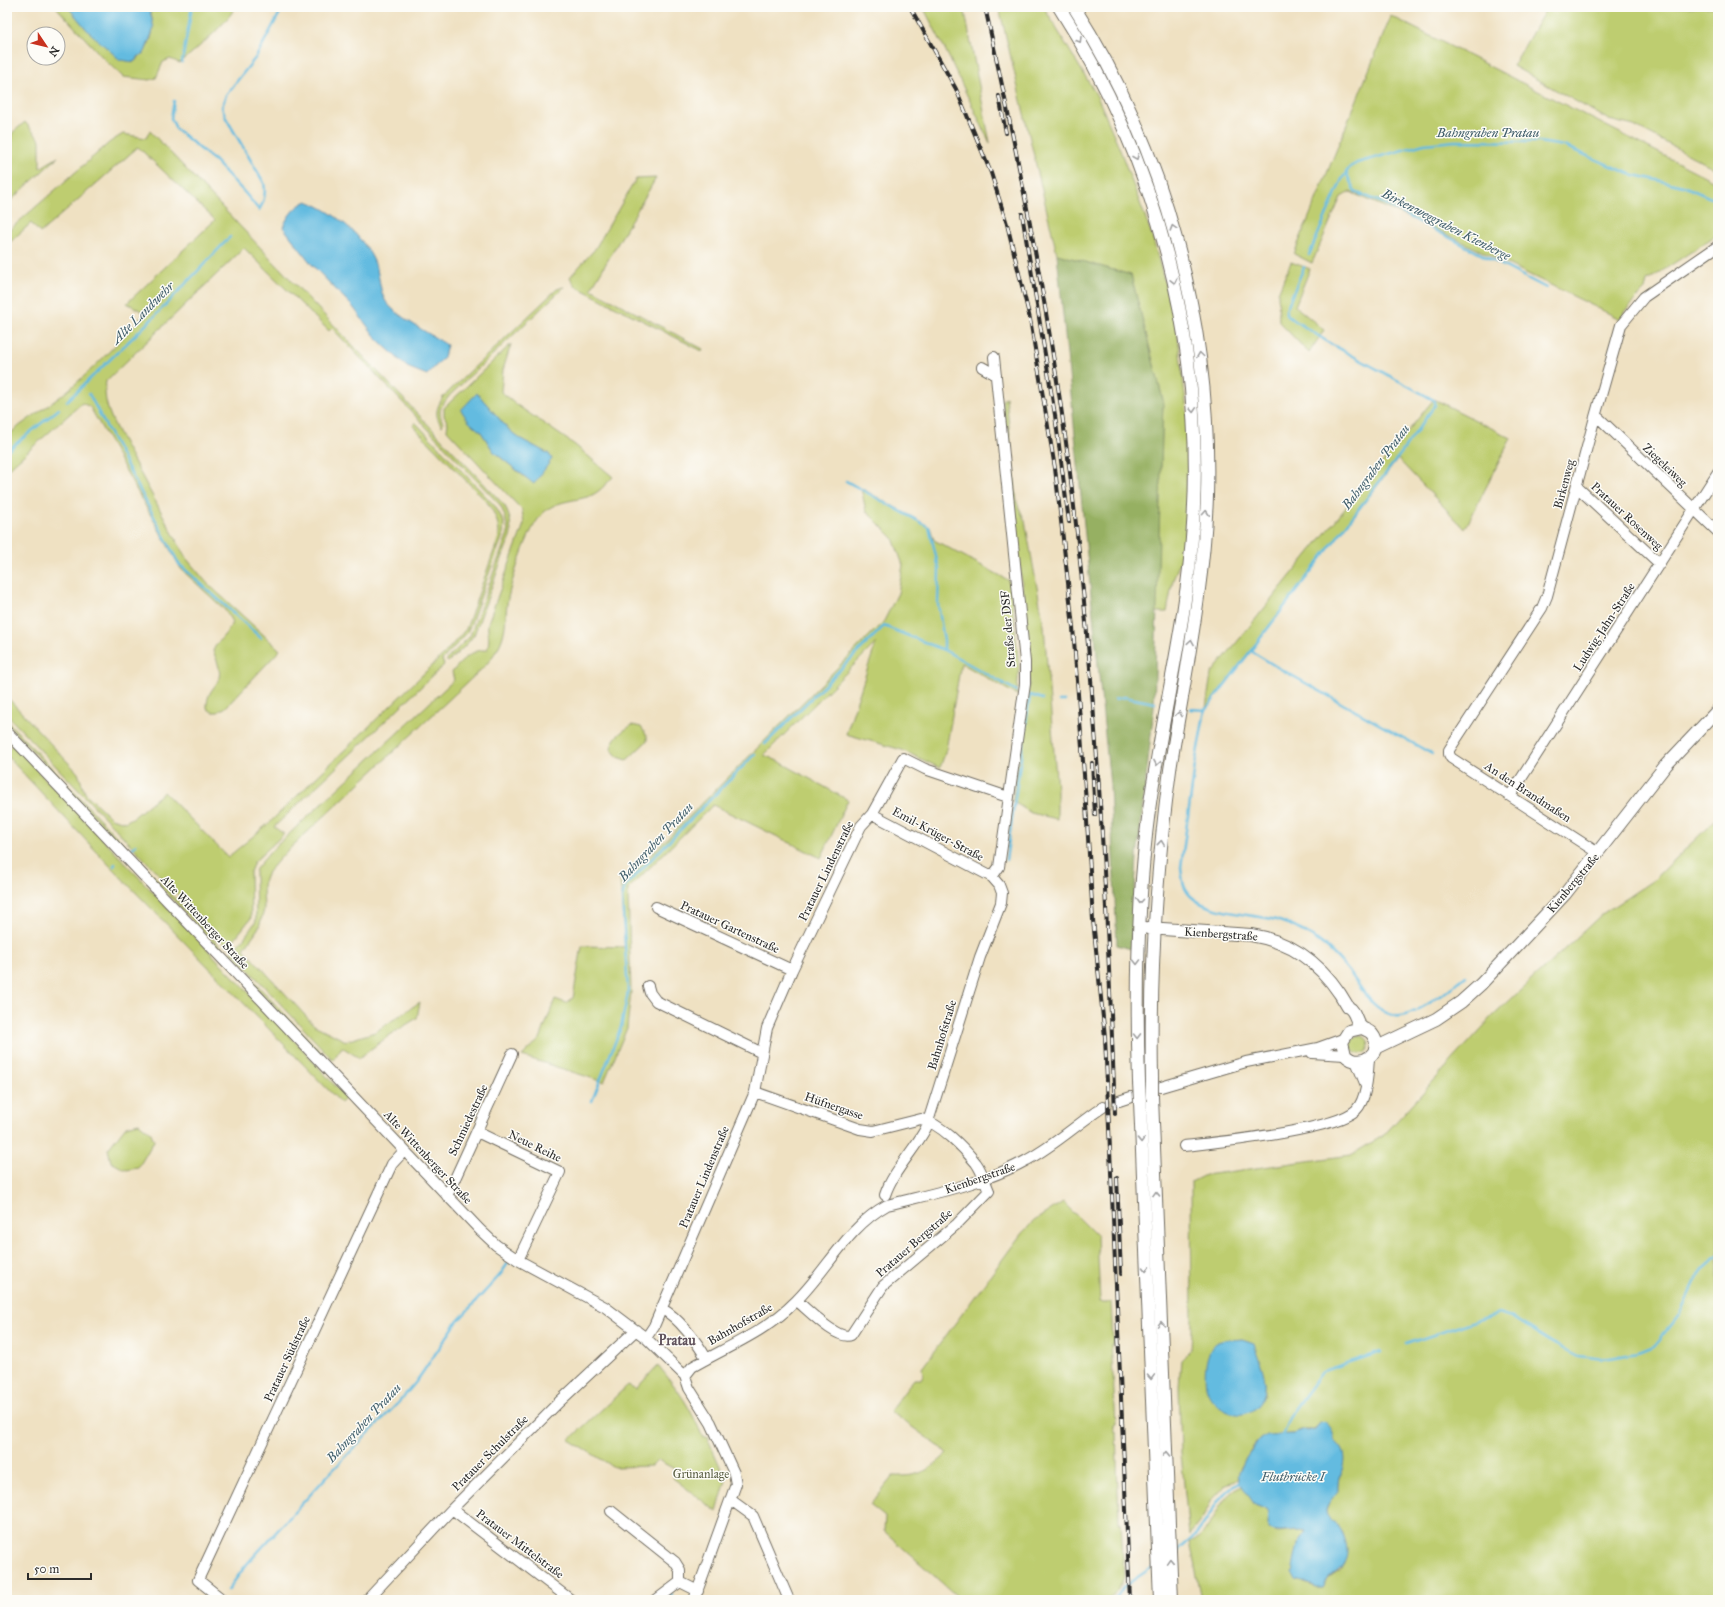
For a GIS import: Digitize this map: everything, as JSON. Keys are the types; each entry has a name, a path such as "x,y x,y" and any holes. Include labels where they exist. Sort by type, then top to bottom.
{"main road":[{"path":"1059,7 1098,72 1118,115 1143,176 1155,211 1177,295 1192,392 1195,484 1190,561 1184,611 1149,812 1138,927 1137,1012 1139,1082 1135,1099 1160,1600"},
{"path":"1074,7 1108,64 1129,108 1150,159 1166,204 1191,300 1205,404 1207,497 1202,564 1165,810 1154,928 1156,1083 1152,1097 1172,1600"},
{"name":"Kienbergstraße","path":"1356,1061 1373,1047 1443,1015 1476,989 1565,894 1598,854 1666,765 1718,710"},
{"name":"Kienbergstraße","path":"1138,927 1251,935 1279,942 1302,954 1319,968 1334,985 1348,1007 1352,1009 1362,1028 1369,1031 1373,1047"},
{"path":"1348,1007 1346,1012 1346,1035 1342,1047 1345,1055 1356,1061"},
{"path":"1346,1035 1362,1028"}],"street":[{"name":"Birkenweg","path":"1449,750 1542,608 1548,596 1594,417 1621,325 1644,297 1718,246"},
{"name":"Straße der DSF","path":"992,877 999,867 1008,796 1023,705 1025,662 994,358"},
{"path":"982,367 996,375"},
{"name":"Ziegeleiweg","path":"1594,417 1600,420 1694,511 1718,532"},
{"name":"Ludwig-Jahn-Straße","path":"1510,796 1718,472"},
{"name":"Pratauer Rosenweg","path":"1576,488 1660,564"},
{"name":"Alte Wittenberger Straße","path":"7,732 404,1151 496,1245 518,1260 605,1307 646,1338 685,1376 686,1383 711,1423 734,1473 736,1484 696,1596"},
{"name":"An den Brandmaßen","path":"1449,750 1451,758 1598,854"},
{"name":"Pratauer Lindenstraße","path":"646,1338 651,1332 662,1309 755,1092 767,1028 792,970 861,826 872,814 903,758 924,769 1008,796"},
{"name":"Emil-Krüger-Straße","path":"872,814 992,877"},
{"name":"Bahnhofstraße","path":"885,1196 888,1186 917,1145 929,1120 980,957 1001,904 1002,893 999,885 992,877"},
{"name":"Pratauer Gartenstraße","path":"656,907 792,970"},
{"path":"648,986 650,993 656,1001 762,1053"},
{"path":"1156,1083 1246,1062 1300,1052 1346,1035"},
{"path":"1365,1083 1368,1076 1373,1047"},
{"path":"1300,1052 1345,1055"},
{"name":"Schmiedestraße","path":"447,1196 512,1054"},
{"path":"1184,1146 1293,1131 1333,1123 1348,1117 1359,1107 1365,1092 1365,1083 1356,1061"},
{"name":"Hüfnergasse","path":"755,1092 860,1129 872,1131 921,1119 929,1120"},
{"path":"1119,1101 1135,1099"},
{"name":"Kienbergstraße","path":"868,1217 887,1205 984,1179 1003,1172 1028,1160 1102,1107"},
{"path":"929,1120 940,1127 972,1159 984,1179"},
{"name":"Neue Reihe","path":"477,1132 560,1172 518,1260"},
{"name":"Pratauer Südstraße","path":"224,1600 198,1580 392,1164 404,1151"},
{"name":"Pratauer Bergstraße","path":"797,1301 835,1332 844,1336 851,1335 883,1286 957,1224 984,1197 989,1191 984,1179"},
{"name":"Bahnhofstraße","path":"685,1376 692,1366 782,1315 797,1301 868,1217"},
{"path":"662,1309 672,1315 702,1351 706,1358"},
{"name":"Pratauer Schulstraße","path":"367,1600 452,1509 559,1402 636,1330"},
{"path":"731,1500 753,1516 790,1600"},
{"name":"Pratauer Mittelstraße","path":"452,1509 571,1600"},
{"path":"611,1511 675,1562 680,1570 680,1582 696,1596"},
{"path":"656,1600 680,1582"}],"green space":[{"path":"56,7 68,7 88,31 134,62 149,44 153,31 153,23 149,7 236,7 217,30 188,57 180,63 170,59 163,62 156,78 150,80 123,77 106,61"},
{"path":"923,7 964,7 990,143 945,49"},
{"path":"999,7 1044,7 1097,96 1117,142 1152,235 1177,329 1187,411 1190,460 1184,551 1173,580 1167,612 1156,612 1163,400 1131,275 1057,254"},
{"path":"1547,7 1718,7 1718,170 1634,126 1609,120 1513,66"},
{"path":"1391,16 1718,183 1718,234 1647,281 1645,290 1631,304 1620,319 1438,230 1350,192 1341,197 1312,263 1294,254"},
{"path":"25,122 40,140 40,168 58,157 7,204 11,181 7,160 12,133"},
{"path":"150,131 505,506 510,519 511,534 474,635 448,662 446,660 470,636 508,533 506,519 500,505 332,328 329,331 244,248 106,381 105,387 107,405 116,428 186,558 207,583 280,650 226,707 218,712 212,712 207,708 210,693 219,679 220,672 213,651 232,622 225,610 181,569 90,407 82,403 7,470 7,436 61,396 115,345 145,313 127,303 215,220 138,147 40,233 31,223 8,244 7,232 110,142 123,134 146,138"},
{"path":"656,178 591,289 703,349 702,351 575,286 570,277 595,249 636,179"},
{"path":"1057,254 1131,275 1163,400 1154,708 1137,857 1131,949 1117,945 1110,785"},
{"path":"1291,262 1310,269 1295,306 1324,330 1309,353 1279,322 1278,293"},
{"path":"564,287 450,395 444,402 440,411 443,423 442,426 438,419 437,412 443,397 557,289"},
{"path":"511,344 503,370 501,392 514,403 575,445 613,477 595,494 555,505 544,512 530,533 521,554 508,599 502,640 489,662 285,853 268,872 263,885 264,910 259,927 244,949 314,1025 346,1041 375,1032 420,1002 417,1018 390,1035 359,1058 342,1047 333,1060 231,951 242,941 256,921 256,869 272,850 454,680 452,672 467,656 476,651 487,650 489,642 488,623 524,524 522,510 447,430 448,423 444,416 444,408","holes":["477,393 509,430 519,438 549,454 552,459 526,478 494,452 481,432"]},
{"path":"1006,398 1017,503 1025,521 1044,626 1057,790 1057,819 1031,813 1012,801 1029,686 1030,661 1002,400"},
{"path":"1434,399 1511,438 1465,529 1398,459 1206,708 1211,674"},
{"path":"415,422 495,506 504,522 503,535 470,626 466,634 442,660 444,665 274,827 284,834 254,862 250,872 251,918 228,947 7,715 7,697 78,773 85,793 111,818 125,822 134,817 164,792 228,857 269,823 444,654 466,629 499,537 497,522 487,502 413,426"},
{"path":"861,488 930,527 934,540 1010,581 1019,666 1017,695 961,663 946,750 940,768 902,750 846,734 876,643 764,755 780,762 848,800 821,858 713,805 628,889 631,992 627,1028 604,1082 522,1056 540,1039 555,999 566,1003 573,998 582,946 625,947 620,878 636,870 884,621 898,593 903,565 893,538 866,511"},
{"path":"7,721 330,1062 327,1063 7,724"},
{"path":"632,725 641,727 647,736 647,741 627,760 618,757 611,749 614,741 621,732"},
{"path":"13,745 305,1052 346,1098 341,1103 110,866 7,756 7,750"},
{"path":"1718,817 1718,1600 1202,1600 1190,1542 1199,1537 1206,1530 1227,1497 1243,1486 1255,1505 1265,1509 1268,1513 1267,1525 1277,1532 1306,1531 1298,1544 1303,1583 1323,1587 1328,1579 1341,1570 1347,1550 1343,1533 1337,1525 1327,1517 1326,1512 1329,1501 1339,1491 1343,1453 1334,1441 1334,1435 1319,1423 1314,1428 1294,1434 1269,1436 1259,1440 1254,1445 1242,1465 1239,1472 1239,1480 1226,1484 1213,1498 1202,1519 1189,1535 1181,1454 1179,1387 1181,1360 1191,1350 1191,1182 1205,1175 1351,1155 1384,1135 1493,1016 1602,914 1655,879","holes":["1242,1339 1253,1343 1265,1381 1265,1395 1218,1342"]},
{"path":"1356,1036 1364,1036 1369,1041 1367,1052 1364,1054 1356,1054 1351,1049 1351,1041"},
{"path":"139,1123 151,1133 154,1141 138,1168 126,1170 111,1162 108,1149 126,1126"},
{"path":"1063,1202 1097,1236 1100,1302 1111,1302 1113,1344 1111,1344 1116,1424 1114,1425 1114,1431 1116,1431 1119,1523 1121,1522 1124,1579 1110,1600 961,1600 884,1531 885,1517 870,1505 893,1476 910,1475 923,1472 948,1453 890,1411 914,1379 921,1379 923,1375 922,1368 1022,1233 1034,1221"},
{"name":"Grünanlage","path":"658,1365 684,1399 703,1438 707,1437 726,1480 717,1512 673,1478 678,1471 658,1460 652,1466 614,1467 569,1440 628,1385 636,1389"}],"water":[{"path":"68,7 149,7 154,28 145,52 134,62 120,60 88,31"},
{"path":"307,201 329,212 340,220 350,228 367,248 377,270 382,293 389,306 404,318 447,345 444,357 427,375 407,367 377,339 353,307 313,266 283,227 292,211"},
{"path":"477,393 509,430 519,438 549,454 552,459 534,484 494,452 481,432 469,422 461,410"},
{"path":"1242,1339 1254,1343 1263,1371 1265,1385 1262,1399 1255,1408 1248,1413 1234,1414 1219,1407 1209,1394 1206,1387 1206,1362 1210,1350 1218,1342"},
{"name":"Flutbrücke I","path":"1324,1422 1332,1430 1334,1441 1340,1447 1344,1459 1339,1491 1328,1505 1326,1514 1341,1530 1345,1539 1347,1553 1342,1567 1328,1579 1323,1587 1317,1587 1296,1580 1292,1572 1298,1544 1306,1531 1279,1531 1269,1529 1267,1525 1268,1513 1265,1509 1255,1505 1240,1483 1238,1475 1246,1457 1260,1439 1266,1435 1294,1434 1305,1430 1308,1431 1314,1429 1319,1423"}],"waterway":[{"name":"Alte Landwehr","path":"182,62 192,7"},
{"path":"174,101 171,118 176,129 215,161 259,210 263,203 265,190 264,183 226,118 222,107 226,95 256,57 283,7"},
{"path":"7,46 11,22"},
{"name":"Bahngraben Pratau","path":"1309,255 1342,179 1350,167 1357,163 1424,144 1455,141 1539,142 1564,146 1630,174 1683,186 1718,201"},
{"name":"Birkenweggraben Kienberge","path":"1346,172 1355,192 1381,202 1546,288"},
{"name":"Alte Landwehr","path":"67,401 154,317 230,237"},
{"name":"Bahngraben Pratau","path":"1190,709 1205,710 1208,707 1402,452 1435,405 1435,401 1432,399 1331,344 1286,315 1286,310 1304,267"},
{"path":"89,394 179,564 261,638"},
{"path":"7,451 59,409"},
{"path":"846,481 929,527 939,569 938,604 944,650"},
{"name":"Bahngraben Pratau","path":"765,744 884,626 944,650 1017,691"},
{"path":"1251,651 1432,754"},
{"path":"1006,860 1030,695 1042,699"},
{"name":"Bahngraben Pratau","path":"1115,699 1124,697 1155,703"},
{"name":"Bahngraben Pratau","path":"1059,701 1065,701"},
{"path":"1205,710 1195,765 1181,867 1182,879 1185,888 1193,898 1214,909 1276,920 1290,925 1319,941 1337,957 1373,1003 1387,1013 1396,1016 1403,1016 1422,1008 1466,976"},
{"name":"Bahngraben Pratau","path":"592,1101 621,1027 628,992 622,898 625,886 755,754"},
{"path":"132,848 136,845"},
{"path":"1406,1344 1499,1313 1511,1317 1551,1342 1578,1356 1603,1359 1638,1353 1653,1347 1659,1340 1680,1313 1696,1279 1703,1269 1718,1255"},
{"name":"Bahngraben Pratau","path":"228,1590 246,1565 330,1473 399,1402 416,1382 457,1322 500,1275 508,1263"},
{"path":"1282,1436 1289,1418 1321,1373 1381,1352"},
{"path":"1174,1555 1202,1527 1216,1504 1228,1490 1242,1483"},
{"path":"1115,1600 1123,1587 1154,1566"},
{"path":"666,1600 672,1595"}],"tunnel":[{"path":"1103,1107 1119,1101"}],"railway":[{"path":"910,7 956,89 991,173 1007,224 1030,319 1055,468 1073,627 1093,920 1105,1037 1130,1600"},
{"path":"985,7 1010,121 1043,292 1069,465 1086,627 1099,790 1115,1114"},
{"path":"999,96 1006,133"},
{"path":"1022,214 1055,415 1069,522"},
{"path":"1092,763 1095,815"},
{"path":"1117,1178 1121,1274"}],"district":[{"name":"Pratau","path":"677,1340"}]}
